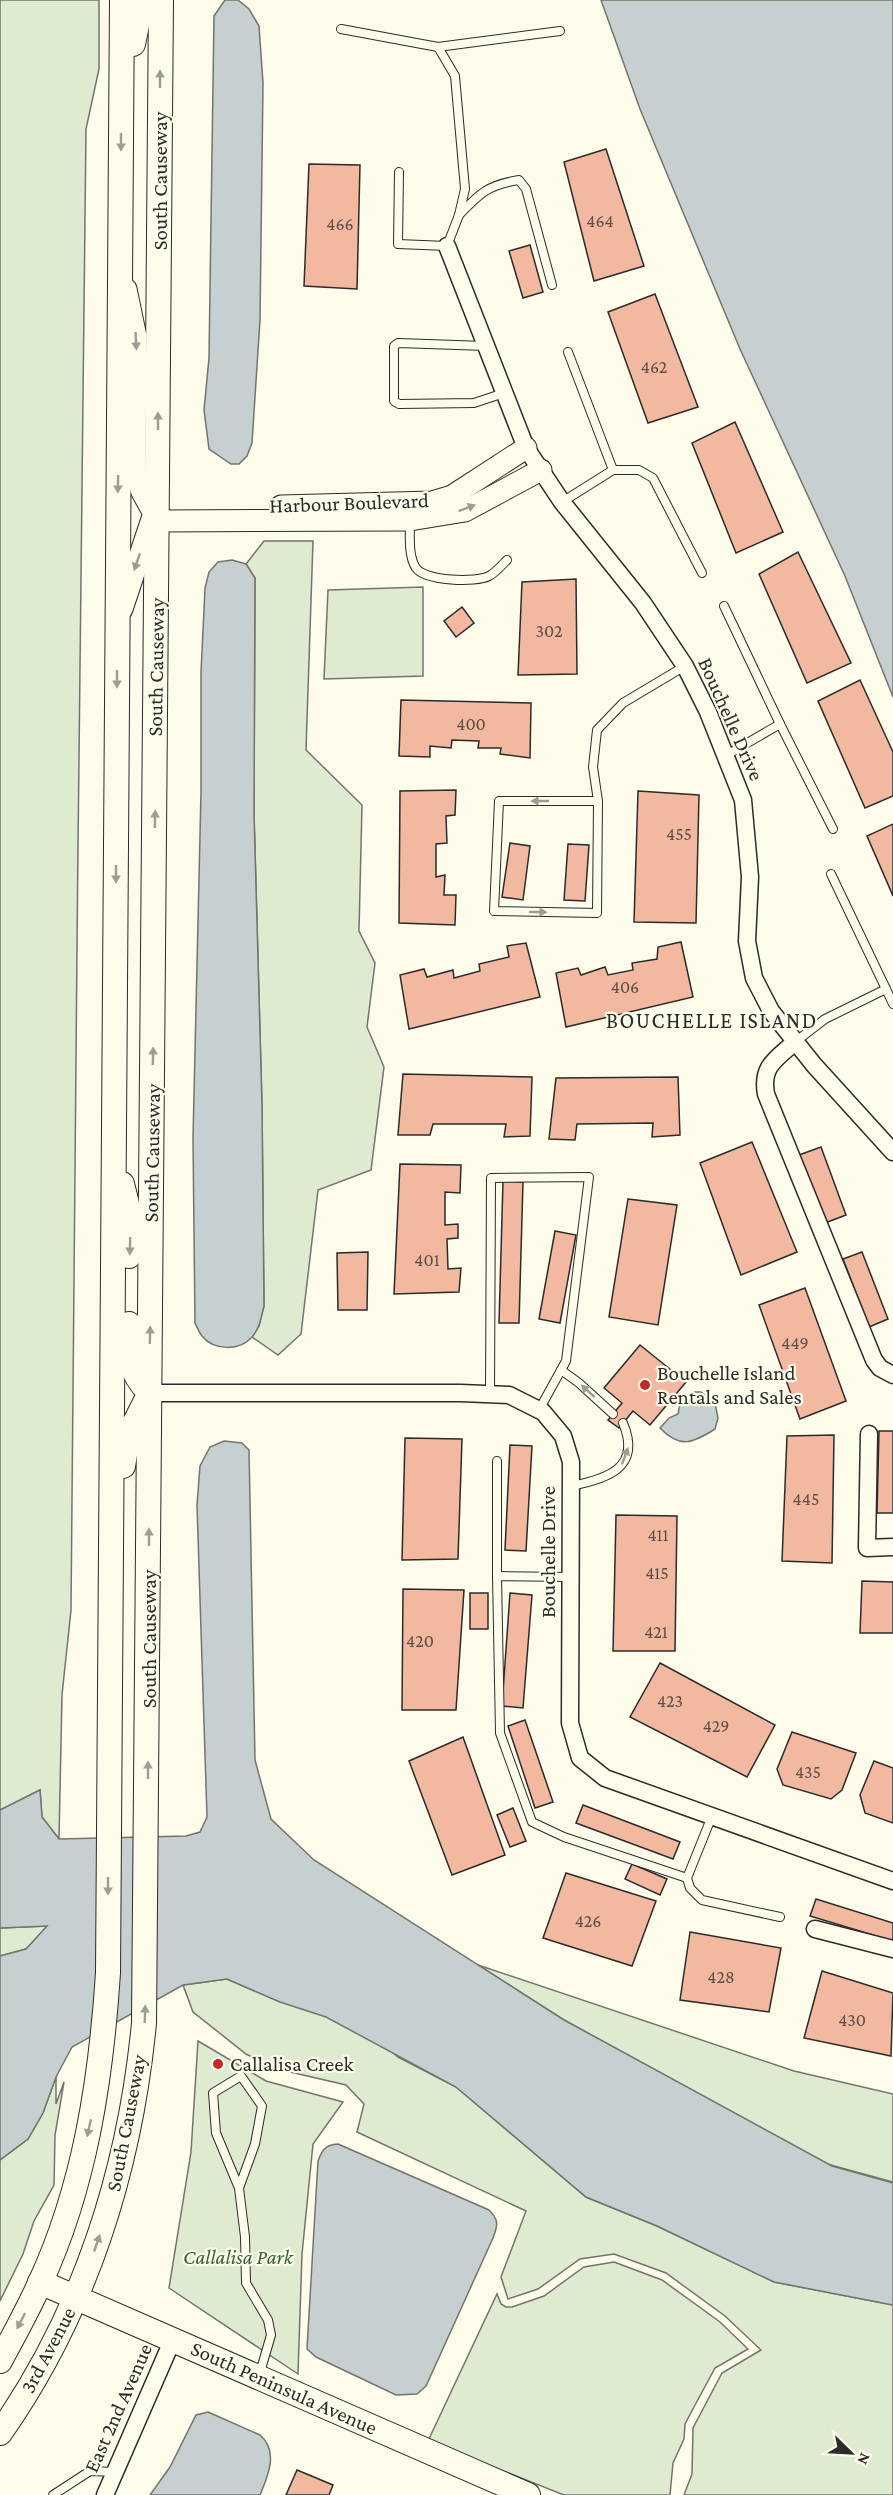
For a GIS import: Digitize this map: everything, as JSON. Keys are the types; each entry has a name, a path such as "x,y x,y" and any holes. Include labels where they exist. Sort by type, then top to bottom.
{"main road":[{"name":"South Causeway","path":"40,2282 78,2178 90,2126 99,2070 108,1973 122,0"},
{"path":"122,106 142,0"},
{"name":"South Causeway","path":"76,2297 98,2244 129,2129 140,2072 146,1991 161,0"},
{"path":"111,1540 128,1436 150,1393 142,1385 128,1356 130,1216 114,1148"},
{"name":"South Peninsula Avenue","path":"40,2282 528,2495"},
{"name":"3rd Avenue","path":"0,2361 40,2282"},
{"name":"3rd Avenue","path":"0,2433 38,2374 76,2297"}],"street":[{"name":"Bouchelle Drive","path":"447,246 526,448 562,502 643,603 685,666 708,712 742,800 750,877 747,941 754,978 771,1011 795,1042 893,1152"},
{"path":"117,628 132,576 156,514 135,472 136,337 121,264"},
{"name":"Harbour Boulevard","path":"410,512 452,496 526,448"},
{"path":"156,514 465,511 541,470"},
{"path":"795,1042 771,1064 766,1073 766,1094 874,1360 880,1368 893,1376"},
{"name":"Bouchelle Drive","path":"150,1393 490,1394 509,1395 539,1410 563,1436 571,1462 570,1723 580,1758 605,1778 893,1881"},
{"path":"869,1434 867,1548 893,1547"},
{"path":"815,1929 893,1949"},
{"name":"East 2nd Avenue","path":"105,2495 173,2339"}],"lane":[{"path":"341,29 438,47 560,31"},
{"path":"399,172 398,244 447,246 459,215 465,189 455,76 438,47"},
{"path":"459,215 478,196 498,183 519,180 526,189 552,285"},
{"path":"486,346 398,343 394,346 394,401 399,404 474,403 504,393"},
{"path":"568,352 613,470"},
{"path":"562,502 613,470 639,470 653,478 702,573"},
{"path":"410,512 411,554 417,570 427,576 450,580 489,576 507,560"},
{"path":"724,606 833,829"},
{"path":"598,801 499,801 494,911 597,913 598,801 593,766 597,730 623,703 685,666"},
{"path":"725,756 780,724"},
{"path":"831,873 893,1004"},
{"path":"795,1042 825,1019 886,989"},
{"path":"490,1394 491,1178 589,1177 566,1361 539,1410"},
{"path":"561,1370 613,1414"},
{"path":"571,1486 602,1480 621,1466 628,1451 629,1437 623,1423"},
{"path":"497,1461 501,1733 532,1822 564,1837 687,1878"},
{"path":"497,1576 570,1577"},
{"path":"712,1816 687,1878 690,1887 702,1900 780,1917"},
{"path":"239,2188 255,2144 262,2106 241,2076 213,2093 216,2133 239,2188 245,2237 246,2283 268,2320 271,2335 259,2377"},
{"path":"53,2495 90,2471 115,2472"}],"green space":[{"path":"0,0 99,0 99,69 86,129 71,1610 62,1695 59,1839 42,1817 40,1790 0,1810"},
{"path":"264,541 313,541 306,750 362,805 359,931 375,963 367,1027 384,1067 371,1170 318,1190 301,1334 278,1355 252,1337 259,1326 264,1306 262,1105 254,813 255,578 246,564"},
{"path":"423,587 423,676 324,679 328,590"},
{"path":"48,1926 26,1949 0,1956 0,1928"},
{"path":"478,1965 794,2071 893,2094 893,2182 827,2164 564,2020"},
{"path":"227,1979 280,2002 316,1987 398,2057 456,2087 586,2197 657,2226 774,2282 893,2305 893,2495 684,2495 692,2474 693,2428 722,2373 761,2350 725,2316 666,2273 614,2254 580,2259 538,2289 508,2299 501,2277 526,2211 357,2132 364,2104 346,2085 273,2068 246,2054 193,2012 183,1985"},
{"name":"Callalisa Park","path":"198,2041 266,2081 343,2102 313,2144 302,2254 298,2374 169,2288 191,2152"},
{"path":"56,2077 56,2104 64,2082 55,2135 54,2185 34,2221 23,2254 0,2301 0,2160 28,2139 43,2113"},
{"path":"614,2262 662,2280 720,2322 748,2349 715,2368 694,2407 685,2424 684,2439 673,2463 670,2495 564,2495 428,2441 497,2294 501,2304 512,2307 544,2296 584,2267"}],"shaded area":[{"path":"225,0 238,0 249,9 259,26 263,83 260,320 252,443 247,456 239,464 231,464 209,449 204,410 209,358 214,16"},
{"path":"601,0 893,0 893,697 845,576 740,349 640,109"},
{"path":"232,560 246,564 255,578 254,813 262,1105 264,1306 259,1326 247,1342 234,1347 220,1347 207,1341 195,1323 193,1138 201,792 201,673 205,588 209,572 218,562"},
{"path":"692,1392 701,1392 715,1403 718,1418 715,1429 700,1438 687,1442 680,1441 667,1435 660,1428 669,1418 678,1414 681,1399"},
{"path":"224,1441 242,1443 249,1450 255,1760 271,1819 314,1860 564,2020 832,2166 893,2183 893,2305 774,2282 657,2226 586,2197 456,2087 326,2017 280,2002 227,1979 183,1985 72,2047 56,2077 43,2113 28,2139 0,2160 0,1956 26,1949 47,1926 0,1928 0,1810 40,1790 42,1817 59,1839 186,1836 200,1832 207,1817 197,1505 200,1466 210,1447"},
{"path":"338,2144 489,2210 496,2220 497,2226 493,2238 426,2386 417,2394 396,2395 316,2357 307,2349 318,2161 325,2149"},
{"path":"208,2412 260,2435 266,2441 270,2464 260,2495 150,2495 170,2467 196,2415"}],"building":[{"path":"606,149 644,266 594,281 564,162"},
{"path":"309,164 360,165 357,289 304,286"},
{"path":"530,245 543,292 523,298 509,251"},
{"path":"655,294 698,407 648,423 608,312"},
{"path":"735,422 783,532 736,553 692,443"},
{"path":"798,552 851,663 807,683 759,574"},
{"path":"576,579 577,674 518,675 522,582"},
{"path":"462,607 474,623 456,637 444,621"},
{"path":"860,680 893,752 893,796 865,808 818,701"},
{"path":"401,700 531,703 530,758 500,754 501,748 478,748 479,741 452,740 451,748 430,746 430,757 399,756"},
{"path":"456,790 455,815 446,816 447,843 436,844 436,877 445,875 444,895 456,895 455,925 399,923 400,791"},
{"path":"638,791 699,795 696,923 634,922"},
{"path":"893,824 893,896 867,836"},
{"path":"510,843 530,846 523,900 502,897"},
{"path":"568,844 589,845 585,901 564,900"},
{"path":"681,942 693,997 566,1027 556,973 578,968 581,975 605,967 608,975 633,970 632,963 657,959 658,947"},
{"path":"526,943 540,997 409,1029 400,975 424,969 427,977 453,970 454,978 480,971 479,964 509,957 507,946"},
{"path":"403,1074 532,1077 530,1136 504,1137 506,1124 433,1124 430,1135 398,1135"},
{"path":"678,1077 680,1135 652,1137 653,1123 577,1124 575,1140 549,1139 556,1078"},
{"path":"752,1142 797,1252 741,1275 700,1163"},
{"path":"821,1147 846,1215 825,1223 799,1155"},
{"path":"400,1164 461,1165 460,1193 445,1192 445,1225 458,1224 458,1238 447,1239 448,1269 461,1268 459,1292 394,1294"},
{"path":"503,1181 523,1182 519,1323 499,1323"},
{"path":"628,1199 677,1205 658,1325 609,1317"},
{"path":"555,1231 576,1235 560,1323 539,1319"},
{"path":"368,1252 367,1310 338,1310 337,1253"},
{"path":"862,1252 888,1319 869,1327 843,1259"},
{"path":"805,1288 846,1401 800,1419 759,1305"},
{"name":"Bouchelle Island Rentals and Sales","path":"640,1345 686,1382 650,1425 633,1411 619,1428 608,1420 622,1403 604,1388"},
{"path":"879,1431 893,1431 893,1513 877,1513"},
{"path":"834,1435 832,1563 782,1561 787,1436"},
{"path":"405,1438 462,1439 458,1559 402,1560"},
{"path":"510,1445 532,1446 526,1551 505,1550"},
{"path":"616,1515 677,1516 675,1651 613,1651"},
{"path":"862,1581 893,1582 893,1633 860,1633"},
{"path":"403,1589 464,1590 456,1710 402,1710"},
{"path":"470,1593 488,1593 488,1629 470,1629"},
{"path":"510,1593 532,1595 523,1708 502,1706"},
{"path":"660,1663 775,1725 747,1777 630,1717"},
{"path":"525,1720 553,1802 535,1808 508,1726"},
{"path":"792,1732 856,1753 842,1790 831,1799 783,1785 777,1769"},
{"path":"463,1737 505,1855 452,1875 409,1761"},
{"path":"874,1761 893,1768 893,1823 865,1813 860,1795"},
{"path":"583,1805 680,1842 673,1859 576,1823"},
{"path":"513,1808 526,1841 510,1847 497,1815"},
{"path":"632,1864 667,1879 660,1895 625,1879"},
{"path":"566,1873 656,1901 632,1966 543,1938"},
{"path":"816,1899 893,1923 893,1941 810,1916"},
{"path":"690,1932 781,1948 769,2012 680,2000"},
{"path":"822,1971 893,1993 891,2056 804,2038"},
{"path":"297,2470 333,2485 329,2495 286,2495"}],"place":[{"name":"Bouchelle Island Rentals and Sales","path":"645,1385"},
{"name":"Callalisa Creek","path":"218,2064"}],"district":[{"name":"BOUCHELLE ISLAND","path":"712,1020"}]}
